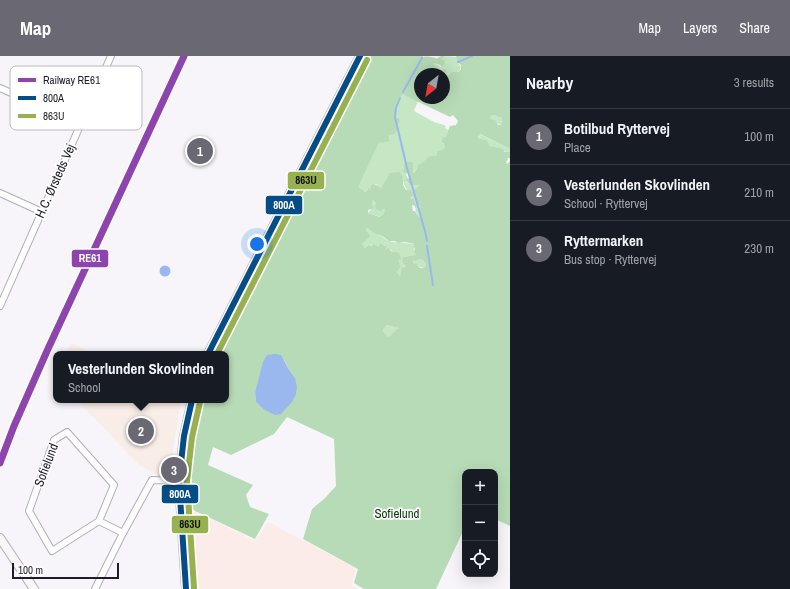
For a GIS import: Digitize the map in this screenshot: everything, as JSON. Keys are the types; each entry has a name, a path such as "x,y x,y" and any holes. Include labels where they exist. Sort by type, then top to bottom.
{"street":[{"name":"H.C. Ørsteds Vej","path":"107,66 111,56"},
{"path":"210,351 360,56"},
{"path":"0,88 10,92"},
{"name":"H.C. Ørsteds Vej","path":"1,303 78,130"},
{"path":"0,193 42,212"},
{"path":"186,589 179,481 184,436 191,403"},
{"name":"Sofielund","path":"67,432 114,485 99,521 52,551 29,512 54,440 67,432"},
{"path":"95,589 152,480 179,481"},
{"path":"99,521 123,533"},
{"path":"0,538 34,589"}],"shaded area":[{"path":"71,343 88,351 67,351"},
{"path":"80,403 181,403 169,477 160,477 139,465"},
{"path":"191,509 255,541 268,522 356,568 351,585 357,589 193,589"}],"green space":[{"name":"Sofielund","path":"371,56 423,56 436,59 444,56 442,59 445,60 445,63 442,66 435,63 433,64 438,68 414,68 414,100 402,94 396,108 395,117 399,118 400,122 397,124 397,130 394,134 388,135 390,141 379,143 358,187 365,192 368,188 370,189 372,184 381,188 390,173 399,172 401,173 403,185 406,190 410,190 413,193 413,196 410,199 413,198 417,207 415,208 415,206 412,205 413,211 415,211 421,218 419,208 421,207 417,203 413,189 420,185 410,185 406,181 406,179 410,178 408,173 402,171 404,170 404,164 407,162 413,162 413,173 417,169 418,165 430,156 436,156 437,151 443,150 445,146 442,141 443,137 445,138 450,126 456,125 458,121 453,115 450,117 423,104 450,104 450,74 458,72 461,69 461,65 458,63 456,56 510,56 510,149 480,134 478,136 479,138 487,141 490,146 503,149 504,152 510,152 510,158 506,161 507,164 510,161 510,526 498,520 498,469 462,469 462,533 436,589 364,589 354,583 358,569 303,539 312,509 336,486 334,439 287,417 274,434 231,455 213,447 208,465 253,485 246,495 250,507 269,514 255,539 191,509 192,450 202,403 229,403 229,351 220,351","holes":["493,115 502,118 501,125 498,125 495,120 490,119","373,200 376,203 376,209 381,211 385,209 384,213 380,217 368,213 368,210 374,208 372,205","367,228 389,241 415,244 413,247 415,248 414,252 416,255 403,257 402,262 405,267 402,268 400,276 397,272 400,267 398,259 401,260 399,253 391,251 389,248 386,249 388,246 384,246 380,243 379,247 373,244 372,246 369,245 365,248 362,244 371,236 366,230","419,259 423,260 426,265 425,267 420,268 413,263 413,260 415,261","387,325 398,327 399,328 388,337 383,331","284,360 295,378 263,409 256,402 255,393"]},
{"path":"443,57 457,57 458,63 461,67 458,72 452,72 450,74 450,68 438,68 433,64 435,63 441,67"},
{"path":"402,93 414,99 414,104 417,104 414,111 434,122 446,126 445,128 448,130 443,144 445,145 444,150 436,153 436,156 431,156 412,173 413,162 403,171 407,173 406,175 408,178 406,182 410,185 420,185 413,189 417,203 421,207 422,219 418,216 415,209 415,202 412,198 413,196 406,188 401,173 389,177 382,188 376,184 365,192 357,188 379,143 390,140 388,135 396,129 398,117 395,117 396,108"},
{"path":"493,115 502,118 501,125 490,120 489,118"},
{"path":"479,134 510,149 510,152 501,151 492,147 478,136"},
{"path":"373,200 383,209 386,209 381,217 368,213 373,207"},
{"path":"367,228 375,234 381,235 385,239 392,242 415,244 414,250 416,255 403,257 403,262 405,265 400,276 397,272 397,259 395,253 390,249 387,249 387,245 379,247 369,245 365,248 362,244 371,236 366,230"},
{"path":"413,260 423,260 426,265 425,267 420,267 412,263"},
{"path":"387,325 399,328 388,337 383,331 383,328"}],"water":[{"path":"163,266 167,266 169,267 169,275 163,276 160,273 160,269"},
{"path":"267,355 281,355 295,378 297,387 296,394 292,402 281,414 275,415 263,409 256,402 255,393 263,362"}],"waterway":[{"path":"458,62 472,56"},
{"path":"403,92 422,58"},
{"path":"400,98 396,108 395,117 427,241"},
{"path":"427,246 433,285"},
{"path":"232,331 240,316"}],"rail line":[{"name":"RE61","path":"0,463 14,426 47,351 184,56"}],"transit line":[{"name":"800A","path":"210,351 360,56"},
{"name":"863U","path":"219,351 367,60"},
{"name":"800A","path":"186,589 179,481 184,436 191,403"},
{"name":"863U","path":"194,588 187,481 192,437 200,403"}],"place":[{"name":"Botilbud Ryttervej","path":"200,151"},
{"name":"Vesterlunden Skovlinden","path":"141,431"},
{"name":"Ryttermarken","path":"174,470"}]}
